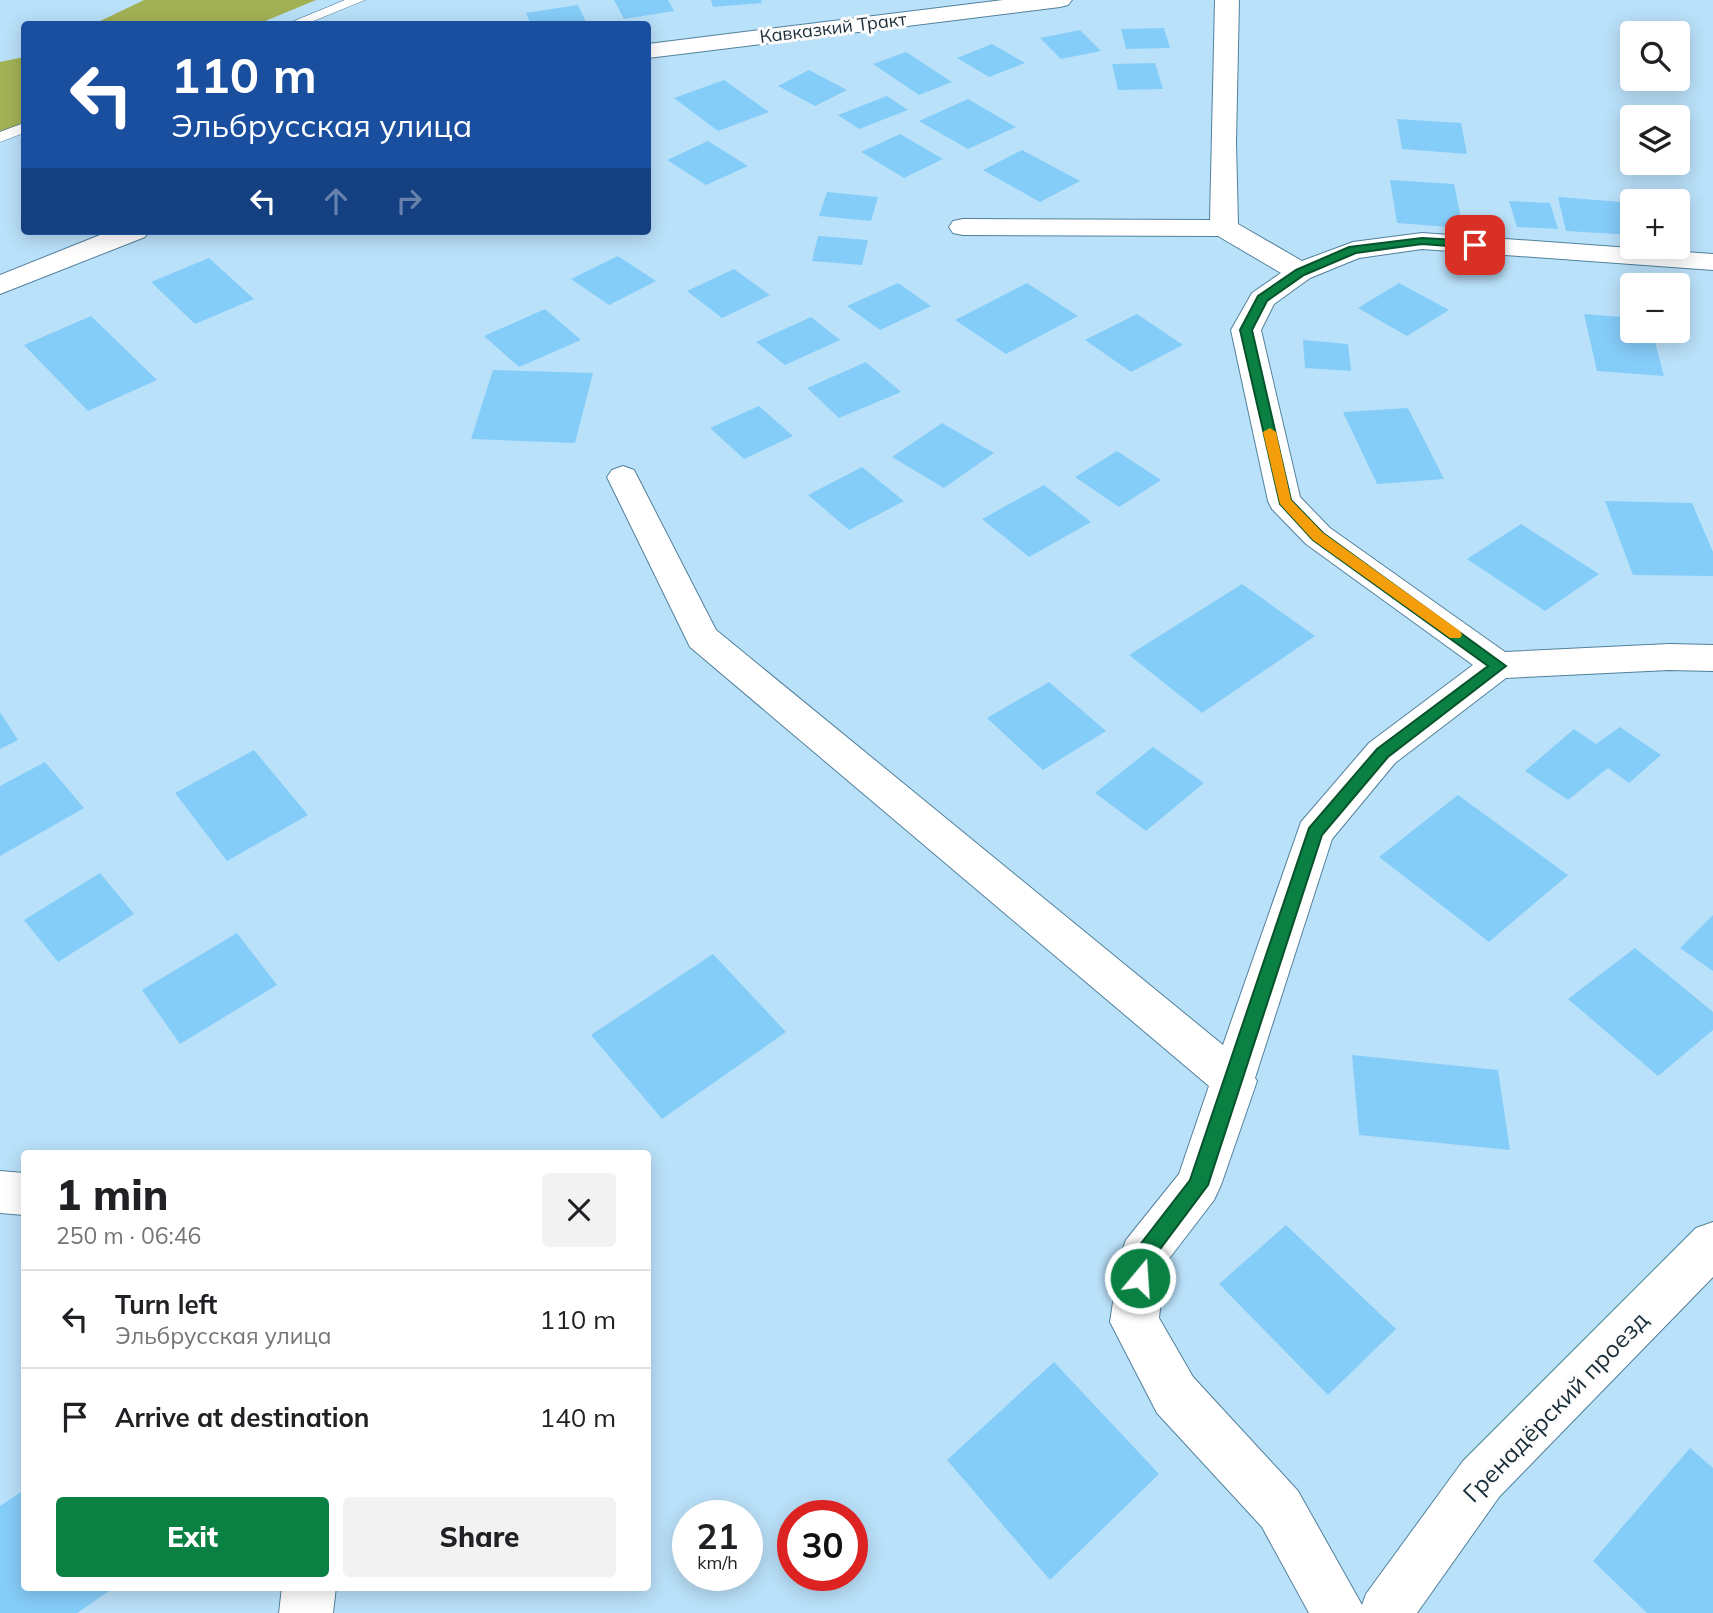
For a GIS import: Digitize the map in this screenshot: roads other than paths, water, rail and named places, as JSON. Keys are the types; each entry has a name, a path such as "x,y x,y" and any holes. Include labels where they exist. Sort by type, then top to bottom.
{"street":[{"name":"Кавказкий Тракт","path":"651,51 1060,0"},
{"path":"1224,228 1221,180 1227,66 1227,0"},
{"path":"963,227 1224,228 1300,272"},
{"path":"4,279 124,235"},
{"path":"1498,666 1318,536 1284,501 1246,330 1262,299 1300,272 1353,250 1422,241 1713,262"},
{"path":"623,477 702,638 1235,1081"},
{"path":"1338,1613 1280,1509 1175,1395 1134,1322 1143,1256 1198,1185 1235,1081 1315,833 1382,753 1498,666 1713,658"},
{"path":"0,1192 21,1194"},
{"name":"Гренадёрский проезд","path":"1385,1613 1481,1479 1713,1244"},
{"path":"306,1613 309,1591"}],"lane":[{"path":"302,21 358,0"},
{"path":"0,137 21,129"}]}
